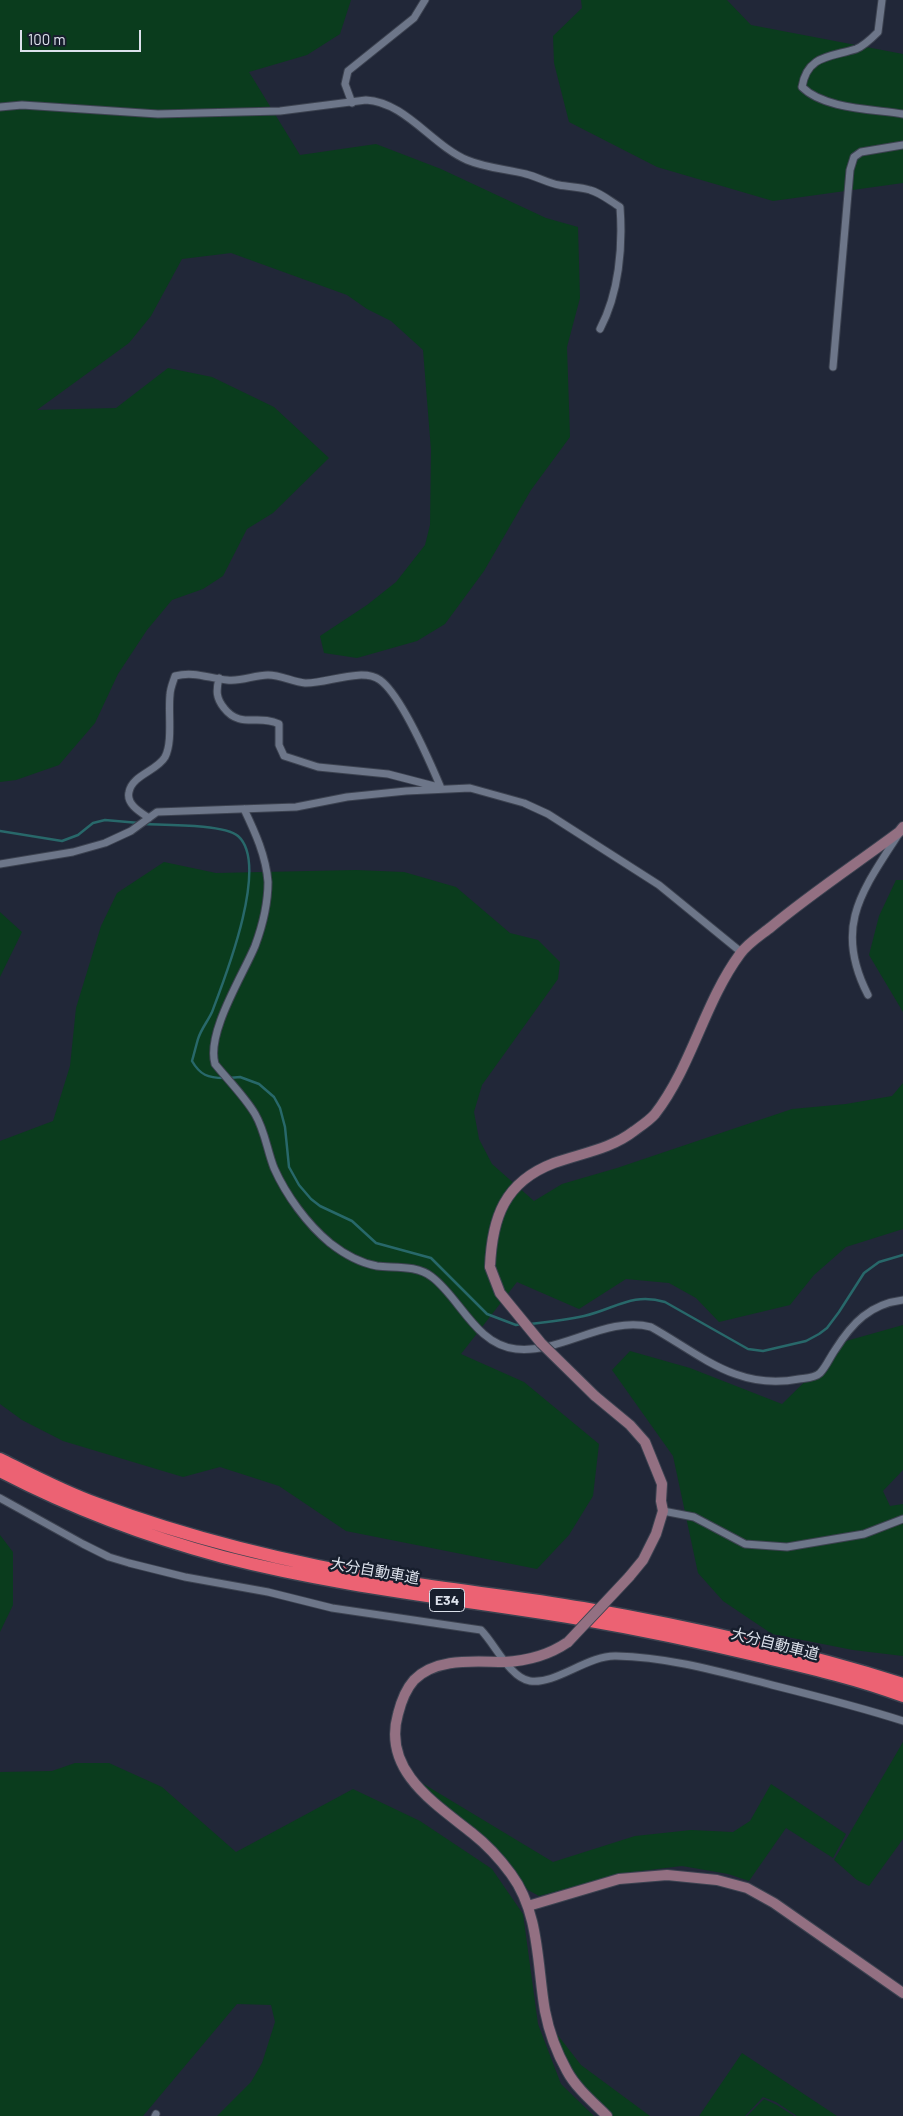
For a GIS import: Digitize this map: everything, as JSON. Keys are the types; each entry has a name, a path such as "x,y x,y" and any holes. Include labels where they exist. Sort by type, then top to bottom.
{"highway":[{"name":"大分自動車道","path":"0,1459 97,1504 151,1523 227,1545 313,1565 396,1580 582,1608 669,1624 816,1659 903,1684"},
{"name":"大分自動車道","path":"0,1472 92,1515 146,1534 223,1557 394,1592 575,1618 666,1635 812,1669 903,1696"}],"street":[{"path":"352,103 345,84 348,71 414,18 425,0"},
{"path":"882,0 878,32 857,48 821,58 808,69 802,87 823,100 903,114"},
{"path":"0,107 22,105 158,114 280,112 375,100 388,105 464,159 482,166 527,174 558,185 590,190 620,206 621,235 616,280 605,319 600,329"},
{"path":"833,367 850,170 854,157 861,152 903,145"},
{"path":"149,818 132,805 128,793 131,785 160,763 167,752 170,692 175,676 183,674 200,674 243,680 270,675 305,683 362,676 379,679 404,711 441,788"},
{"path":"218,678 217,700 233,718 248,721 271,720 279,724 279,745 284,756 318,767 388,774 441,788"},
{"path":"0,864 73,852 105,843 131,831 158,812 296,806 347,797 441,788 470,788 524,803 548,814 659,885 741,952"},
{"path":"244,809 256,834 265,862 268,882 265,909 255,945 223,1016 214,1057 216,1064 254,1113 275,1169 297,1208 330,1243 352,1259 378,1266 418,1270 430,1275 446,1288 464,1314 489,1339 513,1349 536,1350 624,1325 639,1324 652,1327 722,1370 762,1383 783,1382 820,1373 841,1340 866,1313 879,1306 903,1300"},
{"path":"607,2116 568,2074 556,2050 546,2013 535,1935 528,1906 511,1874 474,1834 428,1800 398,1758 394,1740 396,1722 402,1701 414,1680 428,1670 466,1660 505,1662 530,1659 552,1653 568,1642 643,1560 656,1534 663,1511 661,1501 662,1484 645,1442 630,1425 595,1396 541,1343 500,1293 490,1267 491,1238 507,1198 526,1178 554,1163 593,1152 622,1140 654,1115 683,1066 719,988 741,952 800,904 901,830"},
{"path":"868,995 857,969 852,923 864,889 901,830"},
{"path":"0,1498 83,1544 129,1563 185,1578 268,1592 332,1608 482,1630 517,1675 531,1682 554,1677 588,1662 614,1656 673,1662 716,1670 903,1721"},
{"path":"663,1511 694,1517 745,1544 787,1547 864,1534 903,1519"},
{"path":"528,1906 619,1879 667,1875 717,1880 747,1888 767,1900 903,1993"}],"green space":[{"path":"0,0 351,0 340,34 307,55 249,72 300,155 376,144 441,169 546,218 578,227 580,298 567,347 570,437 531,490 484,571 445,624 417,641 357,658 324,653 320,636 367,605 396,582 425,545 430,525 431,450 423,350 391,321 367,309 347,295 231,253 182,259 151,316 129,343 37,410 116,408 168,368 212,377 274,407 329,458 273,513 247,529 223,576 203,589 172,600 147,630 118,674 95,723 59,765 16,780 0,782"},
{"path":"581,0 727,0 751,25 903,54 903,183 773,201 657,167 569,122 554,63 553,36 582,8"},
{"path":"164,862 216,873 356,870 404,872 456,887 510,933 538,940 560,962 558,979 482,1085 474,1112 479,1139 492,1164 534,1201 562,1184 617,1168 792,1109 846,1104 892,1096 903,1083 903,1229 846,1247 814,1275 790,1305 719,1322 696,1298 669,1283 626,1279 579,1309 517,1282 461,1354 524,1382 599,1444 593,1496 569,1535 537,1569 346,1531 279,1486 220,1467 183,1477 63,1441 22,1420 0,1404 0,1141 53,1121 70,1066 76,1008 101,926 117,893"},
{"path":"896,880 903,880 903,1012 869,955 879,916"},
{"path":"0,912 22,932 0,977"},
{"path":"903,1325 903,1470 883,1491 890,1506 903,1504 903,1656 853,1650 772,1634 723,1601 698,1573 673,1456 612,1370 630,1351 690,1368 782,1404 846,1341"},
{"path":"0,1535 13,1552 13,1605 0,1632"},
{"path":"903,1742 903,1839 869,1886 857,1880 834,1860"},
{"path":"75,1763 109,1763 162,1787 236,1852 353,1789 420,1821 492,1869 523,1914 538,2024 561,2084 594,2116 217,2116 251,2082 262,2063 275,2022 271,2005 237,2004 143,2116 0,2116 0,1772 52,1771"},
{"path":"422,1783 553,1862 635,1836 691,1830 733,1832 750,1821 771,1784 846,1834 833,1858 786,1828 749,1881 728,1874 682,1866 624,1873 539,1896 528,1890 511,1868 474,1830 422,1786"},
{"path":"553,2029 581,2065 650,2116 611,2116 569,2072"},
{"path":"742,2053 837,2116 797,2116 776,2102 763,2097 745,2116 699,2116"},
{"path":"764,2099 777,2105 794,2116 747,2116"}],"waterway":[{"path":"0,831 62,841 78,835 93,823 105,820 139,823"},
{"path":"144,824 220,829 238,836 247,850 249,871 242,922 226,974 212,1012 199,1035 192,1061 201,1073 224,1078"},
{"path":"229,1078 240,1077 259,1084 274,1097 280,1108 285,1127 289,1167 299,1185 311,1199 320,1206 352,1221 376,1243 431,1258 487,1314 516,1325 522,1324"},
{"path":"530,1324 584,1316 633,1300 653,1299 665,1302 748,1349 763,1351 806,1341 819,1334 827,1328 839,1312 864,1273 879,1262 903,1255"}]}
